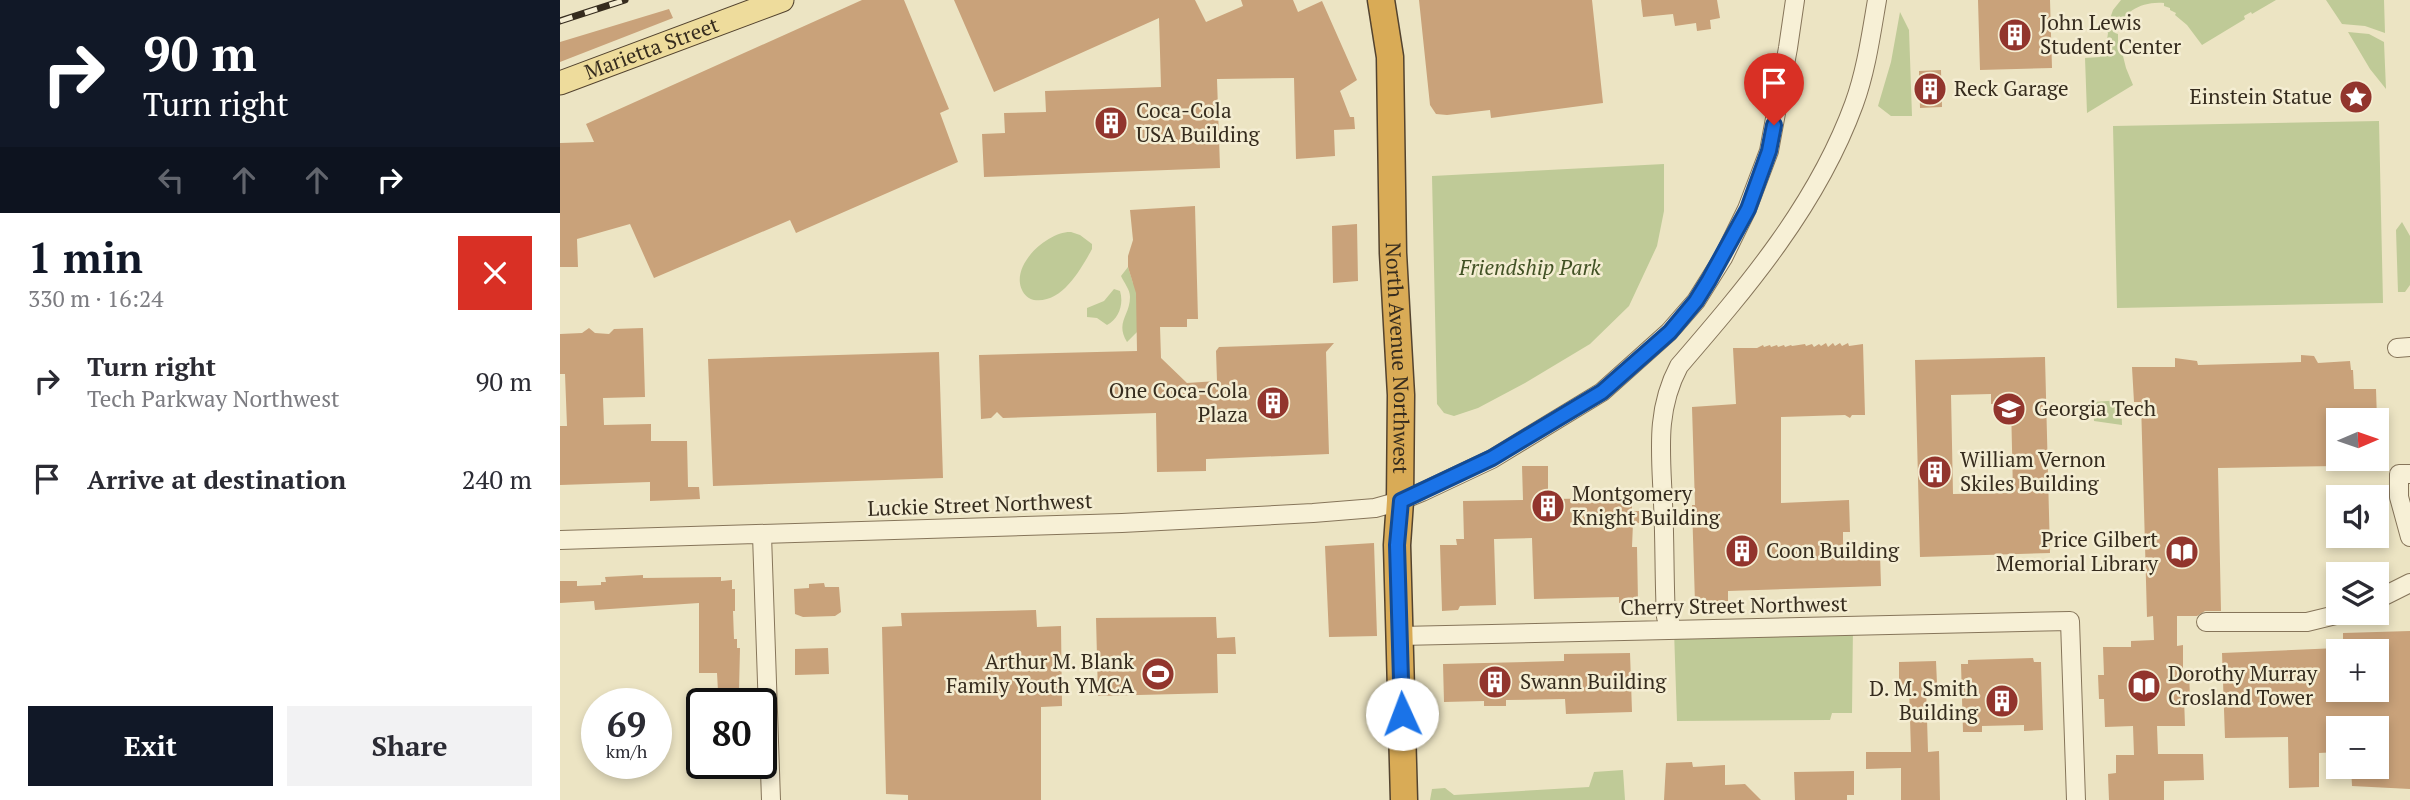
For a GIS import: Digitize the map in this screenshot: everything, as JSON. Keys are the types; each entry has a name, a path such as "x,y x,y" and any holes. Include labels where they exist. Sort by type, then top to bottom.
{"highway":[{"name":"North Avenue Northwest","path":"1381,0 1390,57 1393,253 1401,395 1401,501 1397,545 1405,800"}],"main road":[{"name":"Marietta Street","path":"560,83 782,0"}],"street":[{"name":"Luckie Street Northwest","path":"560,540 1134,523 1341,511 1375,508 1401,501 1492,458 1602,392 1670,332 1696,301 1723,258 1748,209 1769,151 1795,0"},
{"path":"1674,630 1666,617 1661,471 1663,405 1669,385 1679,366 1765,263 1808,200 1838,143 1855,102 1877,0"},
{"path":"2404,474 2399,497 2410,537"},
{"path":"762,535 771,800"},
{"path":"2389,594 2410,583"},
{"path":"2206,622 2307,622 2326,617"},
{"name":"Cherry Street Northwest","path":"1400,636 2070,621 2076,800"}],"green space":[{"path":"2121,0 2276,0 2244,16 2245,19 2202,45 2187,25 2170,8 2164,6 2164,3 2148,4 2134,9 2123,19 2115,33 2118,34 2118,48 2121,48 2133,85 2087,113 2085,58 2100,57 2099,43 2107,40 2106,30 2113,10"},
{"path":"2326,0 2384,0 2385,33 2365,26 2342,24"},
{"path":"1900,12 1909,30 1912,116 1891,116 1878,106 1891,62"},
{"path":"2348,32 2369,34 2384,42 2386,89 2370,69"},
{"path":"2379,121 2383,303 2117,308 2113,126"},
{"name":"Friendship Park","path":"1664,164 1664,211 1657,246 1629,306 1590,344 1525,383 1478,408 1454,416 1444,413 1437,404 1432,176"},
{"path":"2402,222 2410,236 2410,285 2405,292 2398,292 2396,230"},
{"path":"1071,232 1092,244 1082,266 1062,291 1053,297 1044,300 1029,298 1023,292 1020,280 1026,260 1042,243 1062,233"},
{"path":"1128,267 1133,283 1136,283 1140,329 1127,342 1122,329 1130,294 1121,276"},
{"path":"1114,289 1120,291 1121,301 1120,311 1115,319 1107,325 1097,318 1087,317 1087,308 1104,301"},
{"path":"2121,400 2122,425 2094,421 2093,402"},
{"path":"1853,626 1852,713 1832,713 1830,720 1677,721 1674,630"},
{"path":"1623,770 1625,800 1430,800 1432,789 1445,788 1454,795 1589,787 1594,772"}],"building":[{"path":"862,0 904,0 949,109 940,113 958,162 796,233 790,220 654,278 630,224 577,239 578,267 560,267 560,143 594,142 586,124"},
{"path":"954,0 1195,0 1206,22 1243,6 1241,0 1293,0 1298,12 1322,1 1357,80 1340,91 1350,117 1354,117 1355,129 1334,130 1335,156 1296,159 1294,78 1217,79 1220,168 984,177 982,134 1005,133 1004,113 1046,112 1045,91 1161,87 1159,18 994,92"},
{"path":"1419,0 1592,0 1603,103 1491,118 1490,110 1436,114 1430,105"},
{"path":"1641,0 1717,0 1720,18 1710,20 1711,29 1697,31 1696,23 1675,26 1673,14 1643,17"},
{"name":"John Lewis Student Center","path":"1978,0 2050,0 2052,68 1980,70"},
{"path":"669,9 673,18 560,62 560,42"},
{"name":"Reck Garage","path":"1941,70 1942,107 1920,108 1919,71"},
{"path":"1195,206 1198,319 1187,319 1187,327 1160,327 1161,358 1187,383 1217,381 1216,351 1219,347 1334,343 1326,352 1329,454 1206,459 1206,471 1157,472 1156,413 1003,418 997,412 991,418 981,419 979,355 1137,351 1136,293 1128,267 1133,240 1130,210"},
{"path":"1357,224 1358,281 1333,283 1332,226"},
{"path":"589,328 595,333 609,334 614,329 643,328 645,397 603,398 604,425 651,424 651,441 687,441 688,487 699,487 700,499 650,501 650,482 560,485 560,426 567,426 565,374 560,374 560,334 582,333"},
{"path":"1826,343 1828,347 1833,343 1835,346 1840,343 1842,346 1848,343 1849,346 1863,344 1865,415 1852,415 1850,418 1845,415 1781,417 1781,503 1849,500 1850,532 1843,532 1843,555 1880,554 1881,586 1728,591 1728,601 1695,603 1692,407 1736,404 1733,348 1805,344 1812,344 1814,347"},
{"path":"939,352 943,478 713,486 708,359"},
{"path":"2301,355 2314,356 2318,363 2350,361 2354,389 2376,389 2377,408 2326,408 2326,466 2218,468 2221,611 2205,611 2197,616 2177,616 2177,646 2183,645 2183,673 2189,673 2190,697 2184,697 2185,726 2157,726 2158,754 2203,754 2204,780 2164,781 2164,800 2109,800 2108,774 2116,773 2116,755 2134,755 2133,726 2105,727 2104,699 2099,699 2098,675 2104,675 2103,647 2131,647 2131,641 2154,640 2153,616 2147,617 2141,402 2134,402 2132,367 2175,367 2175,358 2197,361 2198,365 2301,362"},
{"name":"William Vernon Skiles Building","path":"2045,357 2050,553 1920,557 1915,360","holes":["1991,394 1991,404 2011,404 2013,493 1953,494 1951,395"]},
{"path":"1522,466 1548,466 1548,499 1632,498 1632,511 1639,511 1639,523 1633,523 1632,547 1637,547 1638,602 1619,603 1619,597 1534,599 1532,538 1494,539 1496,605 1460,606 1458,610 1442,611 1440,545 1457,545 1456,539 1464,539 1463,501 1523,500"},
{"path":"1374,543 1377,636 1329,637 1325,546"},
{"path":"643,575 643,578 721,577 721,581 732,580 732,589 735,589 734,639 737,639 737,648 740,648 739,688 718,688 717,673 699,673 699,603 595,610 594,601 560,603 560,581 577,581 577,586 601,585 601,582 606,582 605,577"},
{"path":"824,583 825,587 839,587 841,612 835,616 803,617 795,614 794,589"},
{"path":"1036,610 1037,627 1061,626 1062,706 1041,707 1041,800 908,800 908,795 886,794 882,627 902,626 901,613"},
{"name":"Arthur M. Blank Family Youth YMCA","path":"1216,617 1217,638 1235,637 1236,654 1217,654 1218,693 1098,696 1096,618"},
{"path":"2410,631 2410,789 2352,786 2352,779 2389,779 2389,716 2326,716 2326,753 2319,753 2319,787 2289,788 2288,737 2225,738 2222,653 2326,649 2326,702 2389,702 2389,639 2343,639 2343,633"},
{"path":"828,648 829,674 795,675 795,649"},
{"path":"1630,653 1632,712 1566,714 1565,699 1506,700 1506,706 1484,706 1484,701 1444,702 1443,664 1564,661 1564,654"},
{"name":"D. M. Smith Building","path":"2033,658 2034,662 2041,662 2043,730 2024,731 2024,725 1982,726 1982,732 1963,732 1961,664 1968,664 1968,660"},
{"path":"1936,661 1937,684 1926,685 1928,752 1939,751 1940,800 1901,800 1901,768 1866,769 1866,752 1911,752 1909,685 1899,685 1899,662"},
{"path":"1692,762 1693,767 1725,765 1725,785 1745,784 1761,800 1664,800 1666,763"},
{"path":"1854,771 1854,795 1847,795 1847,800 1795,800 1794,772"}],"railway":[{"path":"560,21 625,0"}],"place":[{"name":"John Lewis Student Center","path":"2015,35"},
{"name":"Reck Garage","path":"1930,89"},
{"name":"Einstein Statue","path":"2356,97"},
{"name":"Coca-Cola USA Building","path":"1111,123"},
{"name":"One Coca-Cola Plaza","path":"1273,403"},
{"name":"Georgia Tech","path":"2009,409"},
{"name":"William Vernon Skiles Building","path":"1935,472"},
{"name":"Montgomery Knight Building","path":"1548,506"},
{"name":"Coon Building","path":"1742,551"},
{"name":"Price Gilbert Memorial Library","path":"2182,552"},
{"name":"Arthur M. Blank Family Youth YMCA","path":"1158,674"},
{"name":"Swann Building","path":"1495,682"},
{"name":"Dorothy Murray Crosland Tower","path":"2144,686"},
{"name":"D. M. Smith Building","path":"2002,701"}],"route":[{"path":"1402,714 1397,545 1401,501 1492,458 1602,392 1670,332 1696,301 1723,258 1748,209 1769,151 1774,125"}]}
